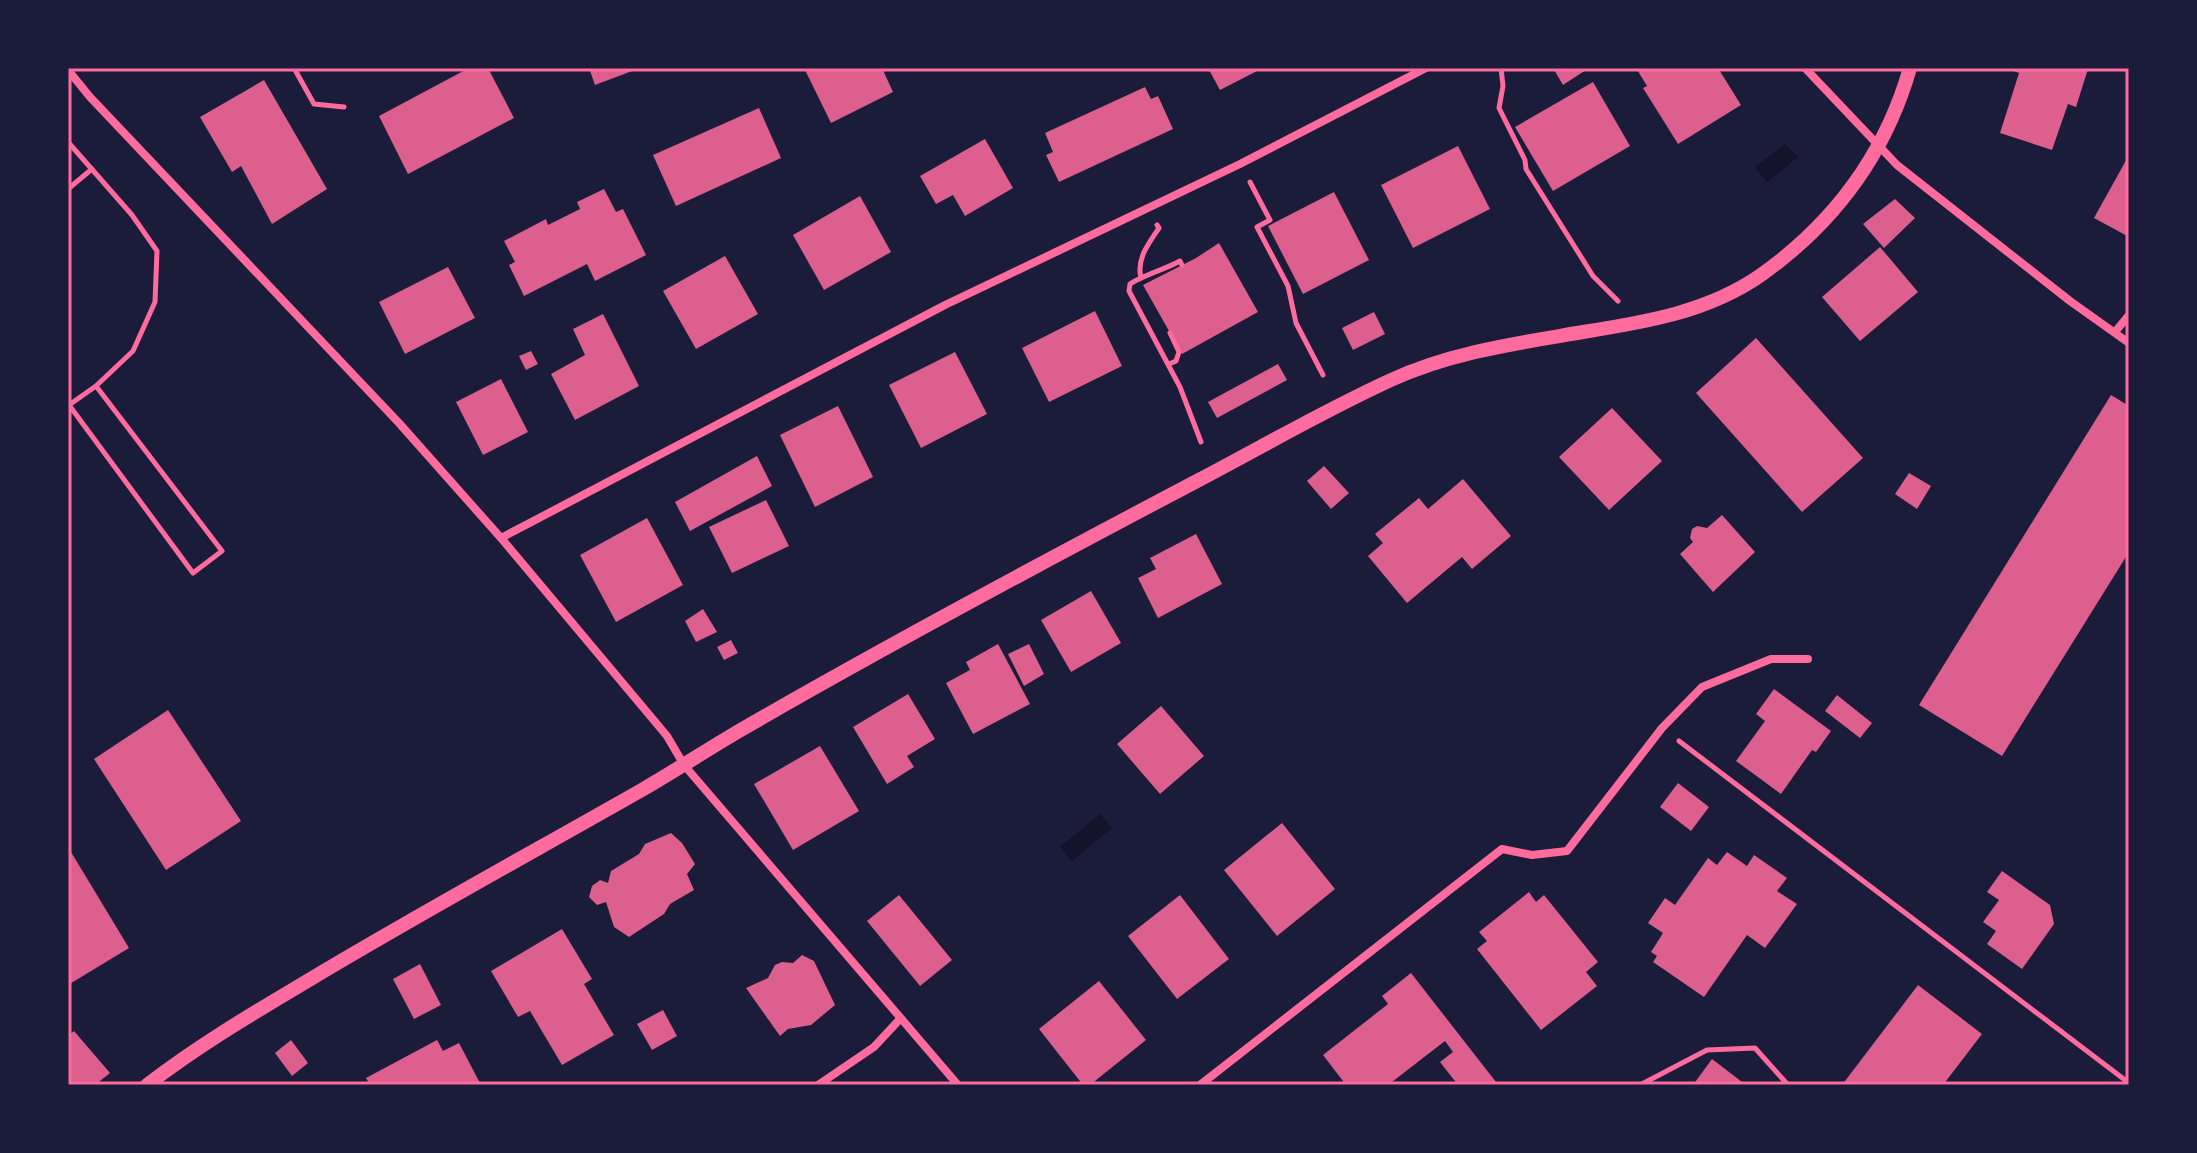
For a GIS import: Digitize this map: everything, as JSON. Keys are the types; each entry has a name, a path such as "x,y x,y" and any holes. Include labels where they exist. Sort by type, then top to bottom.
{"street":[{"path":"501,538 945,305 1240,164 1426,68"},
{"path":"1805,68 1897,165 2070,301 2129,343"},
{"path":"147,1085 190,1052 347,957 738,732 1034,567 1396,377 1465,354 1506,345 1653,321 1691,310 1760,276 1825,222 1853,188 1879,148 1900,103 1910,68"},
{"path":"68,70 90,97 399,423 501,538 667,736 684,765 958,1085"},
{"path":"2115,332 2129,315"},
{"path":"1200,1085 1502,849 1532,855 1567,851 1662,728 1702,687 1771,659 1808,659"},
{"path":"818,1085 874,1047 900,1019"}],"path":[{"path":"294,68 314,104 344,107"},
{"path":"1501,68 1503,86 1499,108 1525,160 1526,169 1593,276 1618,301"},
{"path":"68,142 132,215 157,251 155,302 133,351 96,386 68,405 193,573 222,551 96,386"},
{"path":"68,189 92,169"},
{"path":"1262,204 1270,220 1257,227 1288,286 1296,323 1323,375"},
{"path":"1141,278 1138,269 1141,259 1159,228"},
{"path":"1182,265 1180,261 1141,278 1130,284 1129,291 1169,364 1201,442"},
{"path":"1169,364 1176,361 1179,352 1170,333"},
{"path":"1662,728 2129,1083"},
{"path":"1640,1085 1707,1050 1755,1048 1788,1085"}],"shaded area":[{"path":"1785,144 1798,157 1767,182 1755,167"},
{"path":"1100,814 1112,828 1072,861 1060,847"}],"building":[{"path":"469,68 488,68 514,118 408,174 379,116"},
{"path":"589,68 640,68 595,85"},
{"path":"882,68 893,92 831,123 805,70"},
{"path":"1208,68 1263,68 1220,90"},
{"path":"1553,68 1589,68 1563,85"},
{"path":"1636,68 1718,68 1741,105 1678,144 1643,88 1647,86"},
{"path":"2005,68 2088,69 2076,107 2068,104 2052,150 2000,133 2019,73"},
{"path":"264,80 327,189 272,224 241,166 232,172 200,117"},
{"path":"1593,82 1630,146 1553,191 1515,127"},
{"path":"1145,87 1151,99 1158,96 1173,129 1059,182 1046,155 1053,152 1045,133"},
{"path":"759,108 781,158 676,206 653,155"},
{"path":"985,139 1013,188 965,216 953,195 936,204 920,176"},
{"path":"1458,146 1490,209 1413,248 1381,185"},
{"path":"2129,155 2129,237 2094,218"},
{"path":"604,189 616,212 623,209 646,255 595,281 587,264 524,296 509,265 515,262 504,241 546,219 548,225 580,209 577,202"},
{"path":"1334,192 1369,260 1303,294 1268,226"},
{"path":"860,196 891,252 824,290 793,235"},
{"path":"1895,199 1915,218 1884,248 1863,224"},
{"path":"1219,243 1258,312 1182,354 1143,285"},
{"path":"1880,247 1918,292 1860,341 1822,297"},
{"path":"725,256 758,314 696,349 663,291"},
{"path":"448,267 475,318 405,354 379,302"},
{"path":"1095,311 1122,366 1049,402 1022,348"},
{"path":"1374,312 1385,334 1353,350 1342,328"},
{"path":"603,314 639,386 575,420 551,374 585,355 573,329"},
{"path":"1756,338 1863,458 1802,512 1696,393"},
{"path":"531,351 538,364 526,370 519,356"},
{"path":"955,352 987,414 921,448 889,385"},
{"path":"1278,364 1287,380 1217,418 1208,402"},
{"path":"501,379 528,432 483,455 456,402"},
{"path":"2111,395 2129,406 2129,552 2002,756 1919,705"},
{"path":"838,406 873,477 815,507 780,435"},
{"path":"1612,408 1662,461 1609,510 1559,457"},
{"path":"757,456 772,486 690,531 675,502"},
{"path":"1324,466 1349,493 1331,509 1307,481"},
{"path":"1909,473 1931,486 1917,509 1895,494"},
{"path":"1463,479 1511,536 1472,569 1462,557 1407,603 1368,556 1383,543 1375,534 1419,498 1428,509"},
{"path":"766,500 789,546 732,573 709,527"},
{"path":"1722,515 1755,552 1713,592 1680,554 1693,542 1690,538 1692,529 1697,526 1707,528"},
{"path":"647,518 683,585 616,622 580,555"},
{"path":"1196,534 1222,584 1158,618 1138,578 1156,569 1150,558"},
{"path":"1091,591 1121,643 1071,672 1041,620"},
{"path":"703,609 717,632 696,642 685,621"},
{"path":"731,640 738,653 724,660 717,647"},
{"path":"998,644 1030,704 973,734 946,683 970,670 966,662"},
{"path":"1029,644 1044,674 1024,686 1008,654"},
{"path":"1774,689 1831,731 1816,752 1812,750 1781,794 1736,761 1765,721 1756,714"},
{"path":"908,694 935,739 907,756 914,767 887,784 853,727"},
{"path":"1837,695 1872,723 1860,738 1825,711"},
{"path":"1161,706 1204,756 1160,794 1117,744"},
{"path":"168,710 241,821 166,870 94,759"},
{"path":"820,746 859,811 793,850 754,784"},
{"path":"1678,783 1709,807 1691,831 1660,807"},
{"path":"1282,823 1335,889 1277,936 1224,870"},
{"path":"671,833 682,843 695,864 687,874 694,890 670,904 664,914 629,937 614,927 606,902 597,905 589,897 592,886 600,880 608,883 611,871 639,854 645,844"},
{"path":"68,847 129,948 68,985"},
{"path":"1727,852 1747,866 1754,855 1787,878 1777,891 1797,904 1765,948 1747,935 1704,997 1653,962 1657,956 1651,952 1663,933 1648,923 1665,898 1675,905 1708,858 1717,865"},
{"path":"2002,871 2050,905 2054,924 2022,969 1987,944 1996,931 1983,922 1999,900 1987,892"},
{"path":"1529,892 1536,902 1544,895 1598,962 1586,972 1597,986 1541,1030 1477,949 1487,941 1479,932"},
{"path":"899,895 952,960 920,986 867,921"},
{"path":"1180,895 1229,959 1177,999 1128,936"},
{"path":"562,929 592,979 584,984 614,1035 562,1065 530,1011 518,1017 491,971"},
{"path":"802,955 814,961 835,1005 811,1025 788,1029 780,1036 746,988 768,978 775,965 793,963"},
{"path":"420,964 441,1005 414,1019 393,979"},
{"path":"1411,973 1496,1082 1492,1085 1458,1085 1440,1062 1453,1052 1445,1041 1388,1085 1346,1085 1323,1055 1388,1004 1382,996"},
{"path":"1099,981 1146,1040 1090,1085 1083,1085 1039,1029"},
{"path":"1918,985 1982,1034 1943,1085 1842,1085"},
{"path":"663,1010 677,1036 652,1050 637,1024"},
{"path":"74,1031 110,1073 95,1085 68,1085 68,1036"},
{"path":"291,1040 308,1063 292,1076 275,1053"},
{"path":"437,1040 443,1051 459,1043 481,1085 370,1085 366,1078"},
{"path":"1712,1059 1746,1085 1693,1085"}]}
